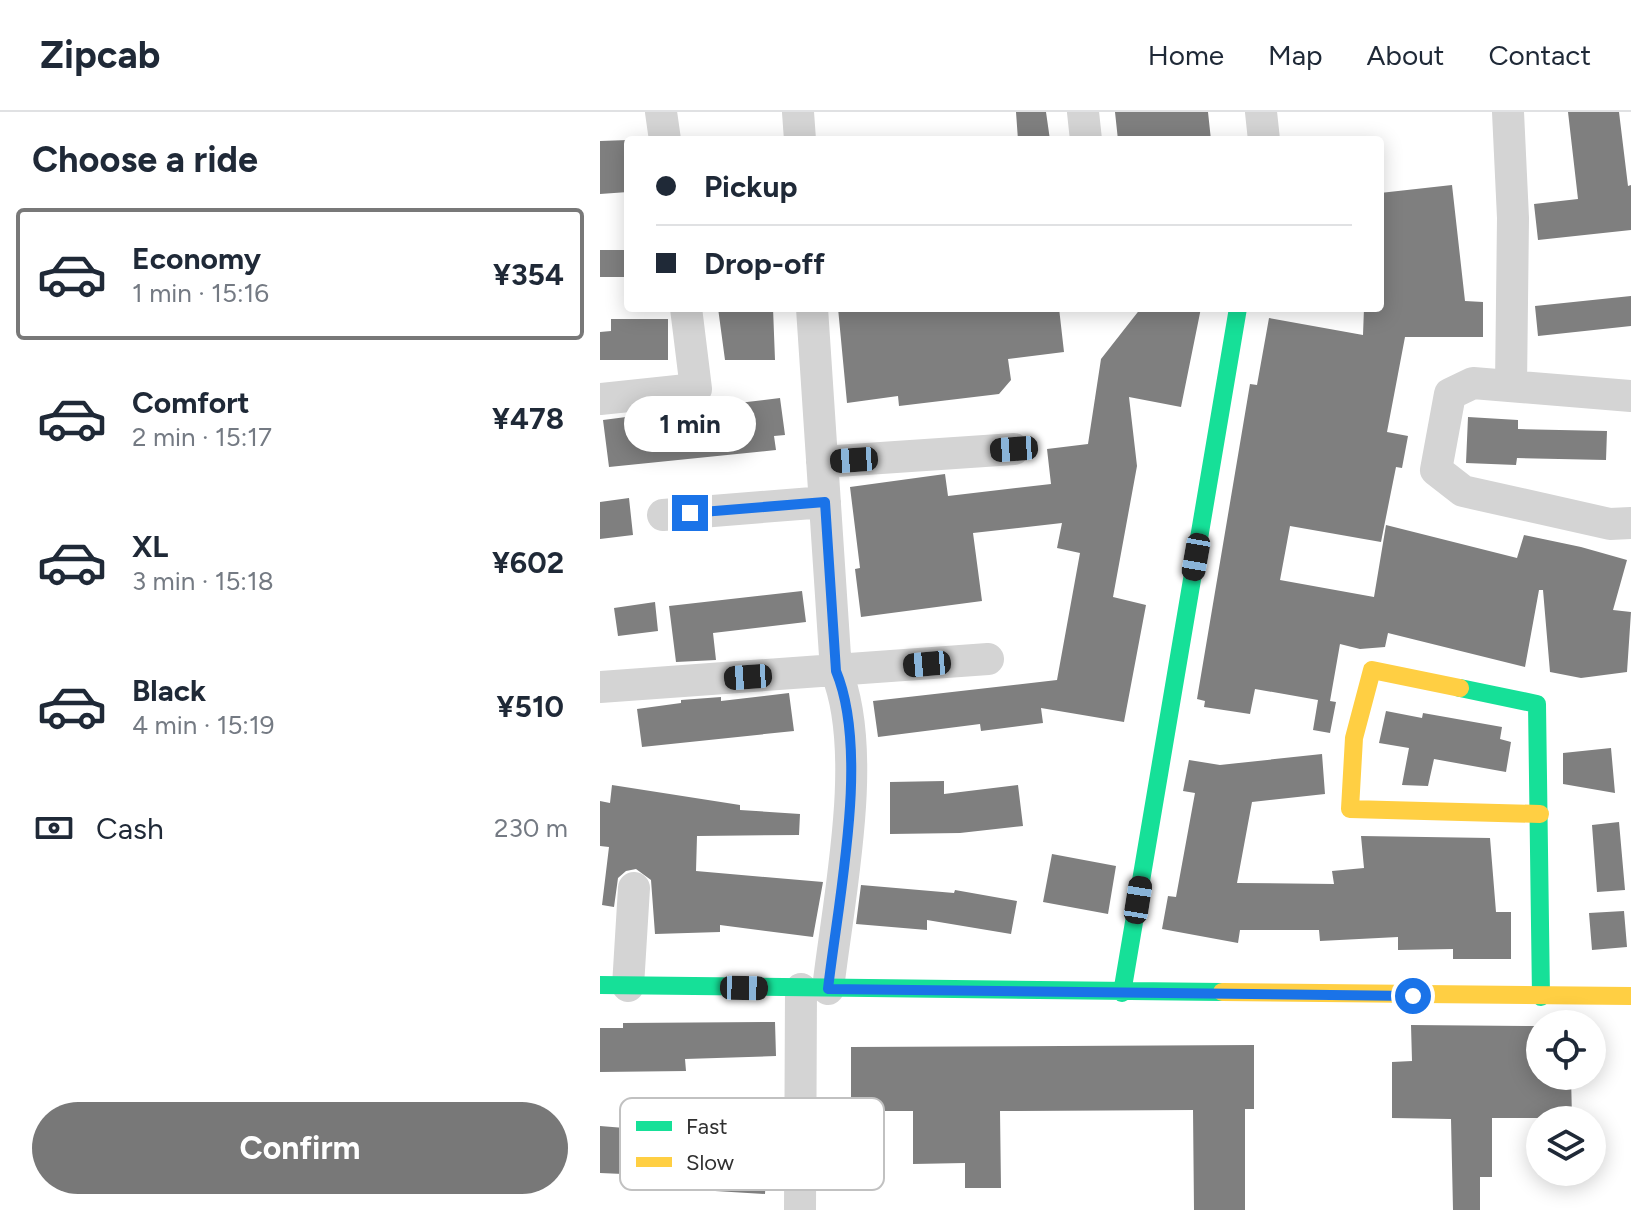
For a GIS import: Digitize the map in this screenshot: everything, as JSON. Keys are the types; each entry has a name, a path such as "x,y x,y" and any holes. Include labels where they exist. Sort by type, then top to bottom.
{"street":[{"path":"661,112 664,136"},
{"path":"798,112 800,136"},
{"path":"1083,112 1086,136"},
{"path":"1261,112 1264,136"},
{"path":"1508,112 1513,218 1511,386"},
{"path":"600,399 696,389 686,312"},
{"path":"808,1098 815,989 853,770 844,691 836,671 812,312"},
{"path":"1122,993 1237,312"},
{"path":"1631,396 1473,383 1450,394 1436,470 1463,491 1610,524 1631,523"},
{"path":"822,462 1014,449"},
{"path":"663,515 825,502"},
{"path":"600,687 988,659"},
{"path":"1540,814 1350,809 1350,751 1354,721 1372,670 1537,704 1540,814 1541,997"},
{"path":"634,888 614,985 1122,993 1631,996"},
{"path":"800,1210 801,1190"}],"building":[{"path":"1016,112 1046,112 1049,136 1018,136"},
{"path":"1115,112 1208,112 1211,136 1118,136"},
{"path":"1568,112 1619,112 1628,186 1631,185 1631,230 1538,240 1534,204 1578,199"},
{"path":"624,140 624,192 600,194 600,141"},
{"path":"1452,185 1465,301 1483,302 1483,337 1405,337 1387,432 1408,436 1402,468 1396,467 1381,542 1290,526 1280,580 1374,597 1386,525 1517,558 1524,535 1581,547 1627,560 1613,610 1631,612 1627,672 1581,678 1550,672 1543,590 1539,590 1525,667 1388,633 1385,647 1360,649 1340,644 1330,701 1336,702 1330,733 1313,730 1318,700 1255,689 1250,714 1204,707 1205,701 1197,699 1250,384 1257,385 1269,318 1363,335 1364,312 1384,312 1384,193"},
{"path":"600,250 624,250 624,277 600,277"},
{"path":"1631,296 1631,326 1538,336 1535,306"},
{"path":"719,312 773,312 775,360 725,360"},
{"path":"838,312 1059,312 1064,352 1008,359 1011,380 999,394 899,406 898,396 847,403"},
{"path":"1138,312 1200,312 1181,407 1129,397 1137,466 1113,597 1146,605 1124,722 1041,708 1043,723 981,731 980,724 878,737 873,701 1057,680 1080,553 1057,548 1062,523 973,533 982,601 861,617 855,569 860,568 850,487 945,474 948,496 1051,484 1047,449 1088,444 1101,359"},
{"path":"611,319 668,319 668,360 600,360 600,332 611,331"},
{"path":"780,398 785,435 774,436 776,450 609,467 603,420 665,412 666,419 731,411 730,404"},
{"path":"1468,417 1518,420 1518,429 1607,431 1606,460 1517,458 1516,465 1466,463"},
{"path":"629,498 633,535 600,539 600,502"},
{"path":"802,591 806,622 713,633 716,660 676,662 669,606"},
{"path":"655,602 658,631 618,636 614,608"},
{"path":"789,693 794,731 642,747 637,709 681,703 681,700 721,697 721,701"},
{"path":"1386,711 1422,718 1423,713 1502,727 1500,739 1511,742 1506,772 1434,759 1428,786 1402,785 1409,748 1379,743"},
{"path":"1611,748 1615,793 1563,784 1563,753"},
{"path":"1322,754 1325,794 1252,802 1237,883 1334,884 1332,871 1364,868 1361,836 1490,838 1496,912 1511,912 1511,959 1453,959 1453,949 1398,950 1398,937 1320,941 1319,930 1240,930 1238,943 1162,929 1168,896 1176,897 1195,793 1183,791 1189,760 1220,765"},
{"path":"944,781 944,794 1018,785 1023,826 960,833 890,834 890,782"},
{"path":"612,785 740,805 740,810 800,814 799,835 697,836 696,871 823,882 813,937 720,925 720,932 655,934 651,880 636,869 626,871 618,878 614,907 602,905 609,847 600,846 600,801 610,803"},
{"path":"1619,822 1625,890 1597,892 1592,825"},
{"path":"1052,854 1116,866 1108,914 1043,902"},
{"path":"861,885 954,893 955,890 1017,901 1011,934 927,920 927,930 856,924"},
{"path":"1624,911 1627,947 1592,950 1589,913"},
{"path":"775,1022 776,1056 685,1059 686,1071 600,1072 600,1028 623,1028 623,1023"},
{"path":"1411,1025 1526,1026 1526,1090 1571,1090 1572,1106 1526,1106 1526,1118 1492,1118 1492,1177 1480,1177 1480,1210 1453,1210 1451,1119 1392,1118 1392,1062 1412,1061"},
{"path":"1254,1045 1254,1109 1245,1109 1245,1210 1194,1210 1193,1110 1000,1111 1001,1188 965,1188 965,1163 913,1164 913,1111 884,1111 884,1098 851,1098 851,1047"},
{"path":"600,1126 620,1128 620,1174 600,1173"},
{"path":"715,1190 765,1190 765,1194"}],"traffic: fast":[{"path":"1122,993 1237,312"},
{"path":"1460,688 1537,704 1541,997"},
{"path":"600,985 1222,992"}],"traffic: slow":[{"path":"1460,688 1372,670 1354,738 1350,809 1540,814"},
{"path":"1222,992 1631,996"}],"route":[{"path":"690,513 825,502 836,671 844,691 853,770 828,989 1413,996"}]}
